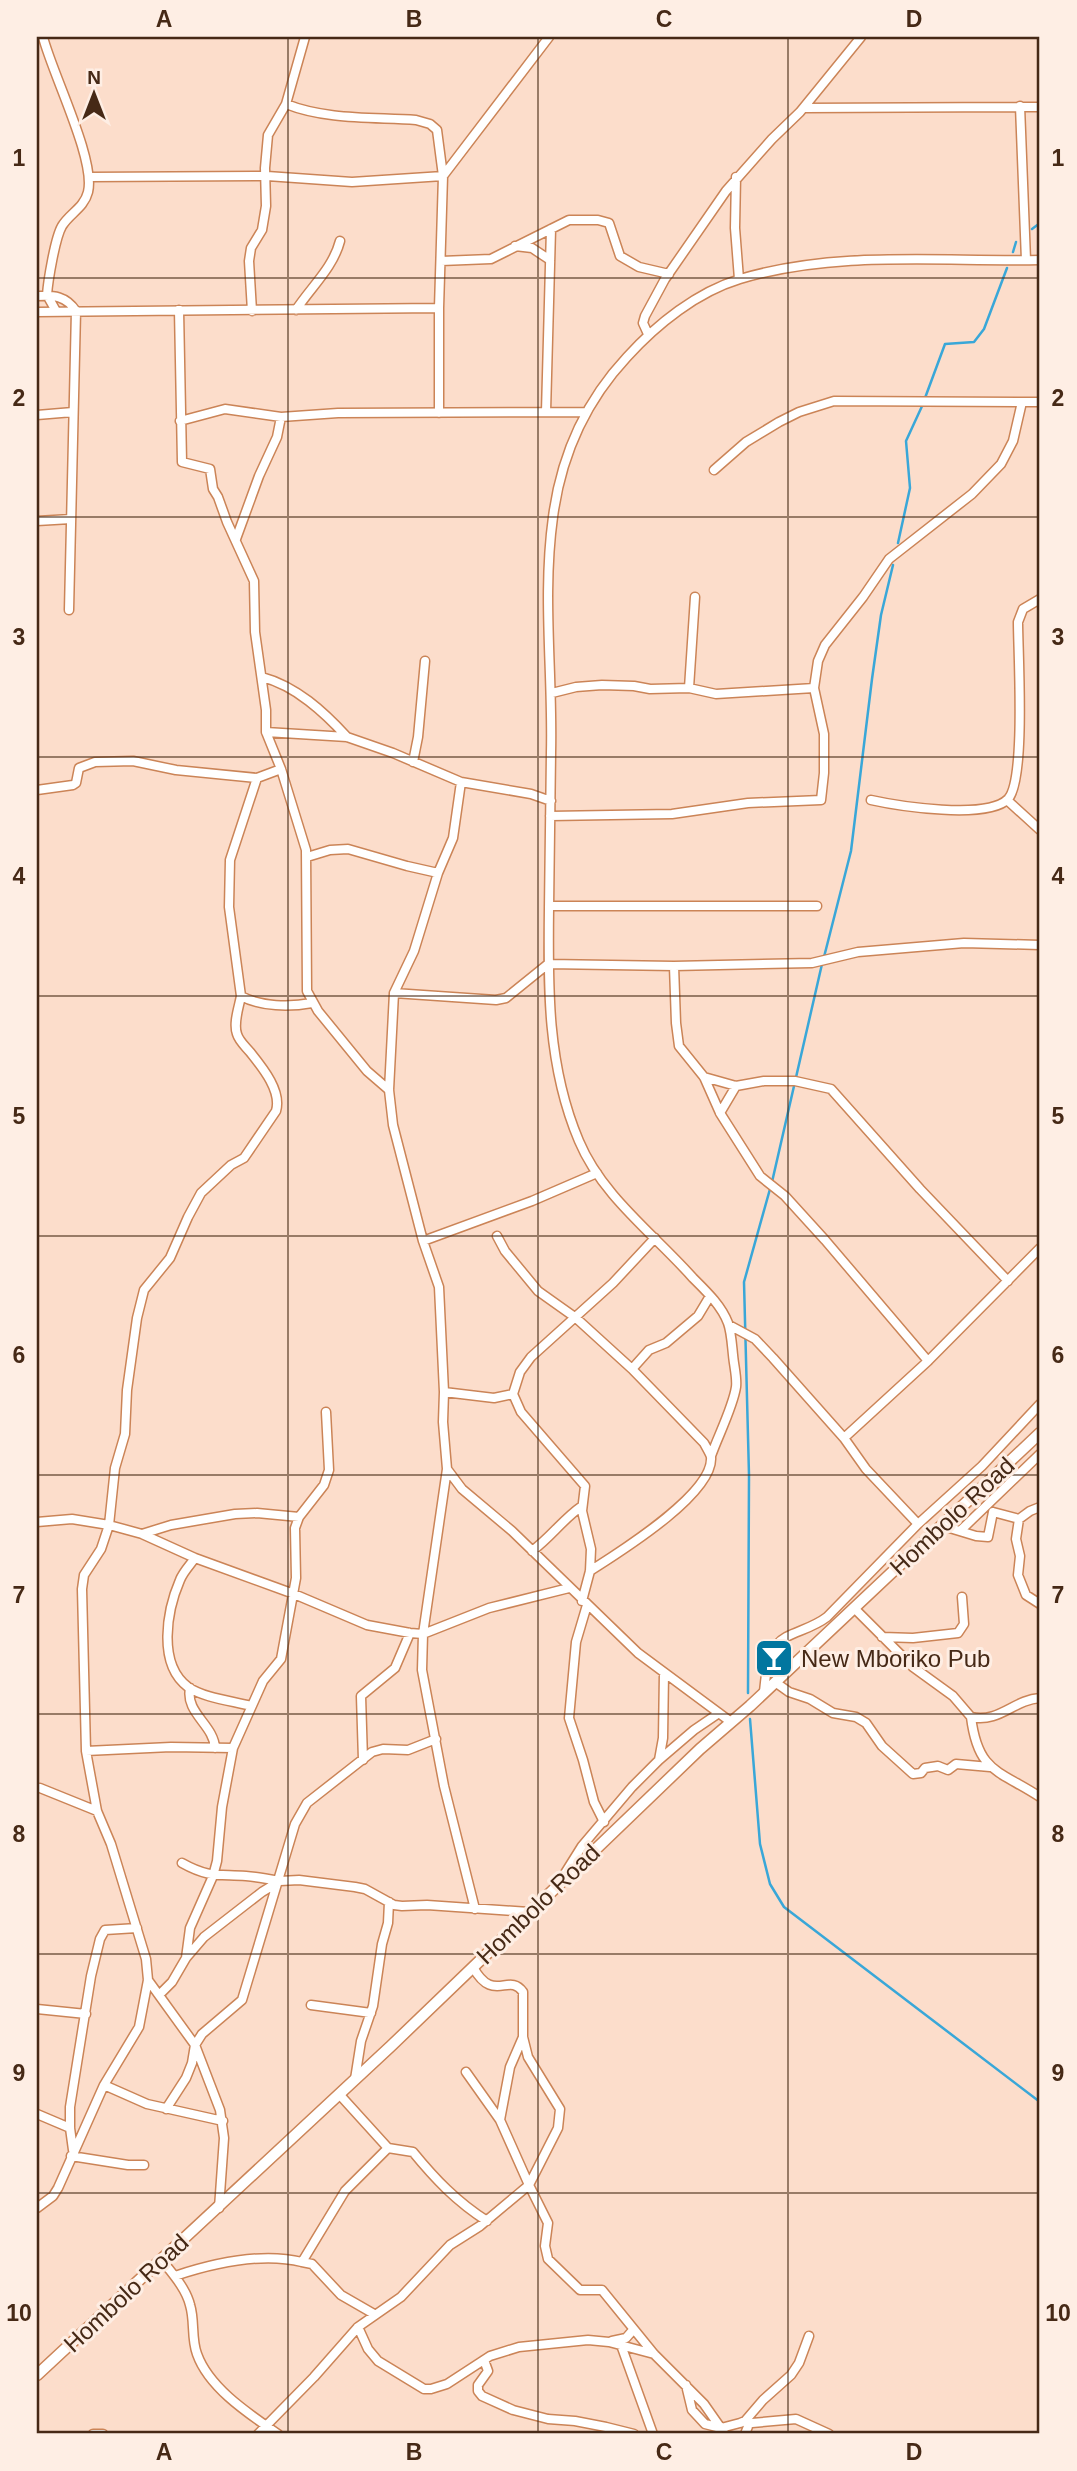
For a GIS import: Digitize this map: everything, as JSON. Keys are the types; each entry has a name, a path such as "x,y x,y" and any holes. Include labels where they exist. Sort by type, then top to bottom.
{"street":[{"path":"43,37 76,128 89,177 83,204 62,226 57,238 47,295 56,311"},
{"path":"252,311 249,261 251,248 262,230 266,206 268,135 286,104 305,37"},
{"path":"89,177 267,176 352,182 443,176 549,37"},
{"path":"648,334 643,323 645,316 669,274 736,177 804,108 861,37"},
{"path":"286,104 317,113 416,120 430,124 437,130 443,176 439,414"},
{"path":"1020,106 1026,260"},
{"path":"804,108 1040,107"},
{"path":"736,177 739,279"},
{"path":"440,261 491,259 569,220 598,220 609,223 620,256 639,267 669,274"},
{"path":"546,412 551,229"},
{"path":"296,310 320,280 341,241"},
{"path":"515,246 532,248 550,260"},
{"path":"919,1524 866,1469 844,1438 755,1339 729,1325 710,1296 627,1210 597,1172 578,1139 555,1061 551,1032 548,964 552,693 547,602 551,529 561,477 585,412 606,381 648,334 687,306 739,279 836,262 921,259 1040,260"},
{"path":"37,296 60,296 71,303 76,311 69,610"},
{"path":"37,312 439,308"},
{"path":"179,310 182,462 210,469 213,489 254,581 255,632 266,710 266,732 281,769 307,857 306,982 312,1003 367,1071 389,1090"},
{"path":"714,470 746,442 779,422 799,412 834,401 1040,402"},
{"path":"550,816 672,814 738,804 821,800 824,734 814,688 818,661 825,645 889,559 972,494 1001,464 1013,441 1022,402"},
{"path":"180,421 225,409 281,417 338,412 585,412"},
{"path":"37,415 73,412"},
{"path":"236,539 259,476 277,437 281,417"},
{"path":"37,521 71,519"},
{"path":"688,688 695,597"},
{"path":"870,800 886,804 965,811 984,809 1007,800 1016,776 1019,738 1018,622 1023,608 1040,600"},
{"path":"413,762 425,661"},
{"path":"262,677 286,686 324,713 347,737"},
{"path":"552,693 576,687 602,685 650,689 688,688 716,694 814,688"},
{"path":"266,732 347,737 461,782 531,794 551,801"},
{"path":"37,790 73,785 76,783 79,768 95,762 133,761 176,770 257,778 281,769"},
{"path":"37,2208 53,2196 104,2085 139,2027 148,1980 146,1959 111,1844 97,1811 86,1751 82,1589 84,1575 101,1549 109,1525 116,1468 125,1434 127,1390 137,1318 144,1290 175,1249 201,1193 231,1165 244,1158 278,1104 261,1066 238,1038 236,1023 241,996 229,907 230,860 257,778"},
{"path":"461,782 453,838 438,873 414,951 394,993 389,1090 393,1125 423,1241 439,1287 447,1469 423,1634 423,1681 454,1832 475,1909"},
{"path":"1007,800 1040,830"},
{"path":"307,857 330,850 348,849 438,873"},
{"path":"549,905 817,906"},
{"path":"394,993 496,1000 514,993 548,964 674,967 813,963 858,952 952,944 1040,945"},
{"path":"674,967 679,1046 704,1077 720,1113 760,1176 785,1196 928,1361"},
{"path":"241,996 286,1006 312,1003"},
{"path":"704,1077 736,1086 795,1081 831,1089 920,1189 1008,1281"},
{"path":"720,1113 736,1086"},
{"path":"423,1241 531,1201 597,1172"},
{"path":"497,1236 505,1251 538,1291 576,1318 632,1368 704,1443 711,1456"},
{"path":"604,1822 594,1802 569,1718 576,1643 590,1571 591,1549 583,1506 585,1486 521,1412 513,1394 520,1372 531,1357 614,1283 655,1238"},
{"path":"844,1438 928,1361 1040,1248"},
{"path":"632,1368 649,1350 666,1343 698,1316 710,1296"},
{"path":"590,1571 666,1520 701,1482 710,1465 737,1385 729,1325"},
{"path":"443,1392 494,1398 513,1394"},
{"path":"764,1692 770,1656 780,1642 812,1628 827,1617 919,1524 982,1466 1040,1404"},
{"path":"186,1958 190,1928 217,1861 222,1807 233,1748 263,1681 281,1659 297,1569 295,1528 299,1517 324,1485 328,1474 326,1412"},
{"name":"Hombolo Road","path":"37,2375 219,2208 473,1968 561,1880 1040,1433"},
{"path":"960,1531 1040,1454"},
{"path":"447,1469 462,1489 532,1550 584,1603 664,1673 731,1722"},
{"path":"532,1550 583,1506"},
{"path":"943,1526 976,1536 988,1536 993,1512 1019,1519 1040,1507"},
{"path":"142,1534 172,1525 235,1514 299,1517"},
{"path":"37,1522 72,1519 142,1534 195,1558 294,1594 367,1625 410,1633 423,1634 489,1608 569,1588"},
{"path":"1019,1519 1016,1539 1020,1556 1018,1575 1026,1595 1040,1604"},
{"path":"195,1558 180,1578 171,1609 167,1644 179,1679 190,1688 251,1706"},
{"path":"882,1637 913,1638 958,1633 964,1624 962,1597"},
{"path":"853,1608 918,1672 953,1696 971,1717 976,1746 990,1767 1040,1797"},
{"path":"363,1760 361,1696 395,1668 410,1633"},
{"path":"659,1760 663,1738 664,1673"},
{"path":"775,1682 789,1692 810,1699 833,1713 856,1717 866,1723 882,1746 913,1774 938,1766 948,1770 956,1764 990,1767"},
{"path":"190,1688 189,1697 193,1709 213,1737 215,1748"},
{"path":"971,1717 988,1719 1023,1702 1040,1698"},
{"path":"561,1880 583,1846 632,1787 694,1730 719,1713"},
{"path":"166,2109 186,2078 195,2045 209,2027 242,2000 295,1824 307,1803 376,1749 408,1750 436,1739"},
{"path":"86,1751 171,1747 233,1748"},
{"path":"40,1788 97,1811"},
{"path":"182,1863 200,1873 213,1876 342,1884 365,1889 402,1906 427,1905 528,1912"},
{"path":"159,1995 172,1982 186,1958 204,1937 280,1881"},
{"path":"355,2079 361,2041 371,2013 388,1923 389,1902"},
{"path":"72,2153 70,2108 91,1976 102,1933 105,1930 136,1928"},
{"path":"258,2434 358,2327 401,2297 450,2245 486,2221 528,2185 554,2138 560,2109 528,2057 523,2037 523,1992 520,1987 514,1985 488,1986 480,1980 473,1968"},
{"path":"148,1980 195,2045 223,2121 224,2156 219,2208"},
{"path":"311,2005 371,2013"},
{"path":"37,2009 86,2014"},
{"path":"500,2120 510,2067 523,2037"},
{"path":"466,2072 500,2120 548,2223 545,2246 548,2259 580,2290 602,2291 654,2354 704,2404 723,2431"},
{"path":"104,2085 128,2097 166,2109 223,2121"},
{"path":"339,2094 388,2148 413,2152 441,2186 486,2221"},
{"path":"37,2114 70,2128"},
{"path":"302,2262 345,2191 388,2148"},
{"path":"72,2153 128,2165 144,2165"},
{"path":"175,2276 212,2264 284,2258 312,2264 341,2295 374,2314"},
{"path":"161,2259 175,2276 190,2304 193,2341 201,2362 231,2397 278,2434"},
{"path":"358,2327 368,2349 378,2361 424,2389 447,2384 499,2351 519,2347 588,2340 609,2342 654,2354"},
{"path":"609,2342 625,2338 634,2330"},
{"path":"686,2385 692,2410 705,2424 723,2431 745,2421 763,2400 791,2375 799,2363 809,2336"},
{"path":"621,2345 653,2434"},
{"path":"484,2360 488,2371 478,2385 478,2391 490,2400 513,2410 548,2419 575,2421 634,2434"},
{"path":"745,2434 752,2423 793,2419 829,2434"},
{"path":"93,2434 103,2434"}],"waterway":[{"path":"1032,229 1040,223"},
{"path":"1013,252 1016,242"},
{"path":"925,398 945,344 974,342 984,329 1007,268"},
{"path":"898,543 910,488 906,441 923,404"},
{"path":"824,957 851,851 881,615 893,565"},
{"path":"772,1182 822,964"},
{"path":"748,1693 749,1475 744,1282 770,1189"},
{"path":"750,1719 760,1844 770,1884 784,1907 1040,2102"}],"place":[{"name":"New Mboriko Pub","path":"774,1658"}]}
